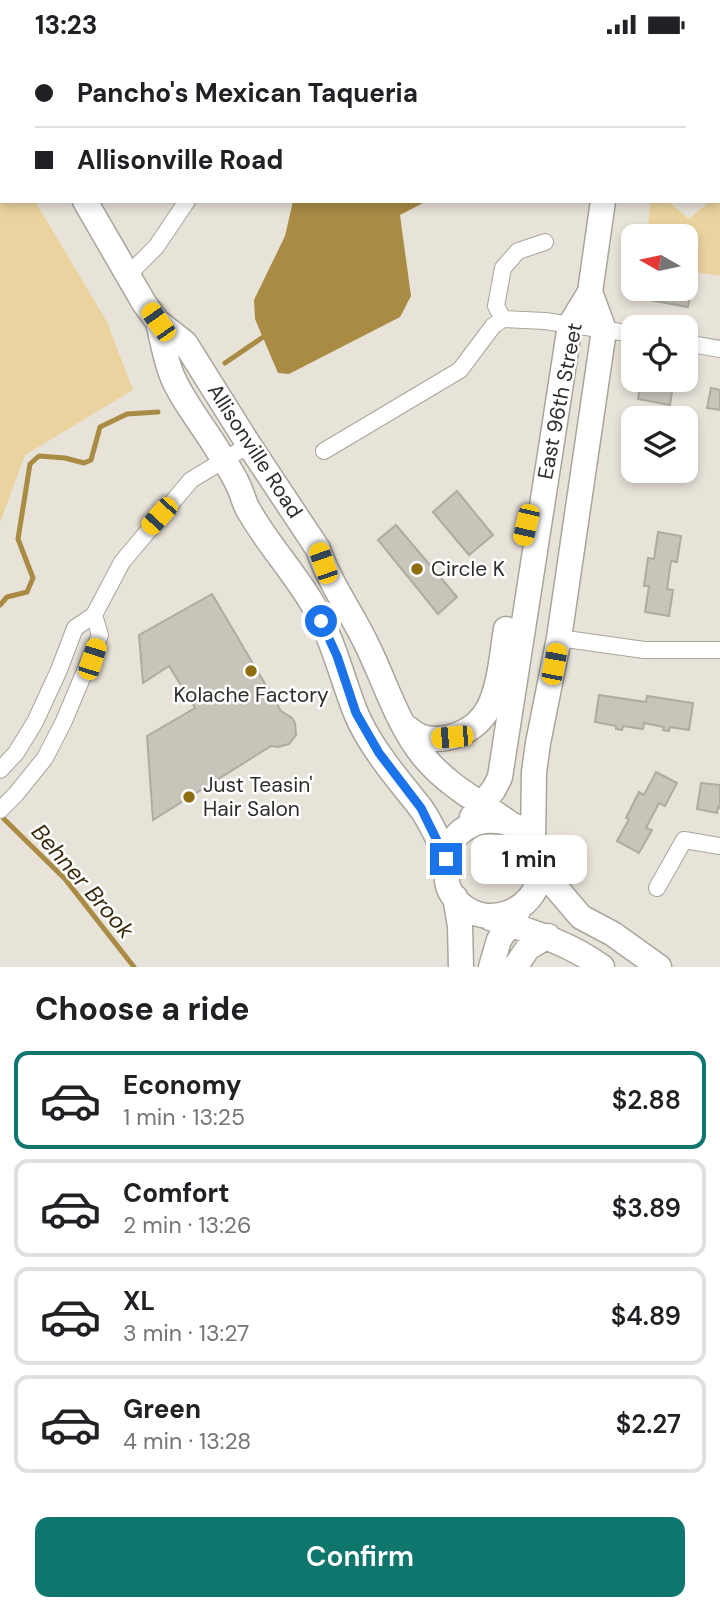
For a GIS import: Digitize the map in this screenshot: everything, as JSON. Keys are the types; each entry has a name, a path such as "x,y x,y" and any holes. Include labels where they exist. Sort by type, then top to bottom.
{"main road":[{"name":"Allisonville Road","path":"86,203 158,322 172,375 239,486 247,509 313,604 337,656 356,713 379,753 421,808 446,859"},
{"name":"East 96th Street","path":"533,843 534,772 559,638 586,327 603,203"},
{"name":"Allisonville Road","path":"158,322 185,343 318,549 367,644 403,726 425,758 456,788 509,823"},
{"name":"East 96th Street","path":"460,832 494,789 500,777 542,499 586,327"},
{"path":"403,726 420,736 434,739 452,737 472,729 488,710 504,643 526,525 542,499"},
{"path":"461,967 460,926 454,897 446,881 446,859 451,843 460,832 483,821 496,820 520,829 533,843 540,869 537,887 499,940 491,967"},
{"path":"540,869 581,916 613,934 659,967"},
{"path":"454,897 470,911 482,915 515,916 602,967"},
{"path":"515,967 528,948 548,936"}],"street":[{"path":"128,275 156,247 186,203"},
{"path":"503,319 496,306 503,268 518,251 545,242"},
{"path":"324,451 460,370 492,326 503,319 527,319 621,332"},
{"path":"698,345 720,349"},
{"path":"0,770 16,753 35,722 75,628 94,615 122,562 191,480 249,445"},
{"path":"0,810 16,795 45,758 64,721 100,635 94,615"},
{"path":"559,638 644,650 720,650"},
{"path":"657,888 684,840 720,846"}],"shaded area":[{"path":"0,203 36,203 107,322 133,390 25,455 0,523"},
{"path":"293,203 423,203 400,215 411,296 400,317 289,374 278,373 255,319 254,300 285,236"},
{"path":"650,203 670,203 689,219 708,203 720,203 720,276 698,273 698,224 649,224"}],"building":[{"path":"655,301 689,301 688,307"},
{"path":"711,388 720,390 720,410 707,408"},
{"path":"639,392 672,392 670,405 638,399"},
{"name":"Circle K","path":"457,491 493,535 469,555 433,512"},
{"name":"Circle K","path":"396,525 457,597 438,614 378,540"},
{"path":"658,532 681,536 677,562 671,561 667,589 673,590 669,616 645,612 649,586 644,586 648,558 654,559"},
{"path":"212,594 281,711 295,723 296,735 289,744 271,746 153,820 147,736 195,708 169,666 143,683 139,635"},
{"path":"599,695 646,702 647,696 693,703 689,730 670,727 669,731 663,730 664,727 644,723 643,729 623,726 622,730 616,729 616,726 595,722"},
{"path":"656,772 677,783 665,806 659,803 646,828 652,830 639,853 617,841 639,792 644,795"},
{"path":"701,783 720,785 720,808 718,807 717,813 697,809"}],"waterway":[{"name":"Behner Brook","path":"671,49 694,49"},
{"name":"Behner Brook","path":"225,363 269,333"},
{"name":"Behner Brook","path":"0,605 7,597 27,592 33,578 18,539 30,464 39,456 84,463 91,460 100,427 127,414 158,412"},
{"name":"Behner Brook","path":"4,819 65,879 134,967"}],"place":[{"name":"Circle K","path":"417,569"},
{"name":"Kolache Factory","path":"251,671"},
{"name":"Just Teasin' Hair Salon","path":"189,797"}],"route":[{"path":"321,621 337,656 356,713 379,753 421,808 446,859"}]}
